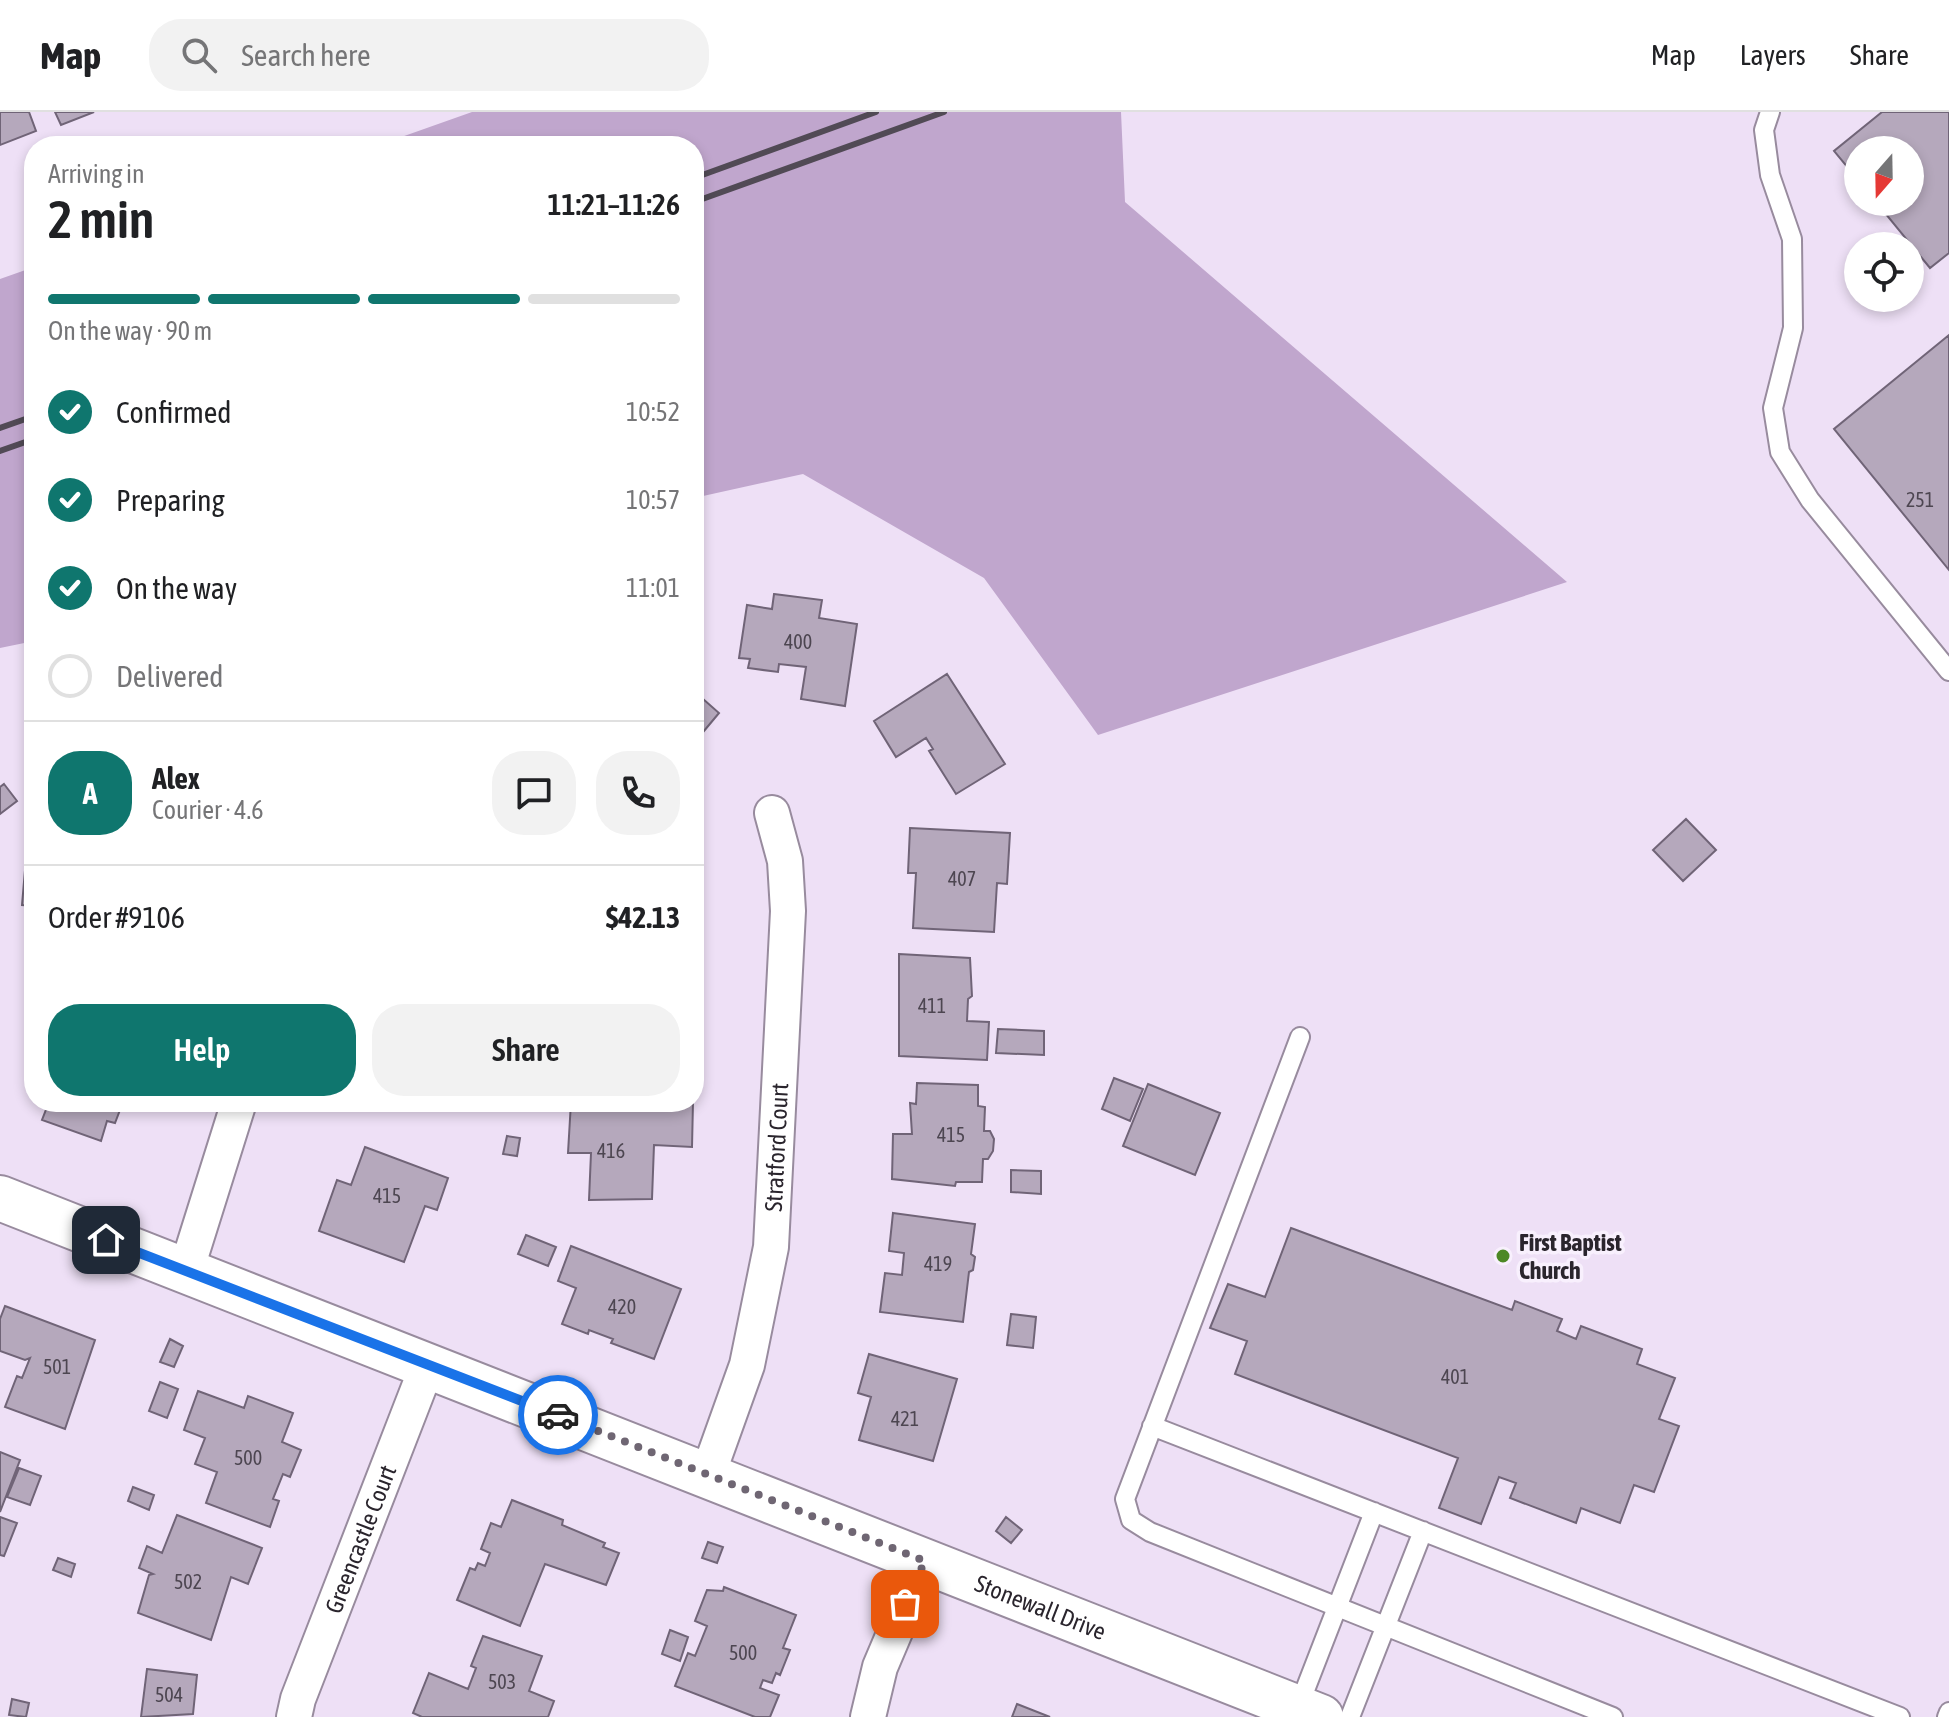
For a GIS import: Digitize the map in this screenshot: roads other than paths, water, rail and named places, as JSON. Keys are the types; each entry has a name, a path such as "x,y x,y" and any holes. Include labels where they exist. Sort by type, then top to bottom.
{"street":[{"name":"Stratford Court","path":"708,1474 747,1365 771,1247 788,911 785,861 772,813"},
{"path":"186,1271 236,1112"},
{"name":"Stonewall Drive","path":"0,1198 1310,1712"},
{"name":"Greencastle Court","path":"294,1717 298,1699 428,1364"},
{"path":"868,1717 880,1667 925,1561"}],"lane":[{"path":"1770,112 1764,130 1770,175 1792,239 1793,328 1773,408 1780,452 1810,500 1949,671"},
{"path":"1300,1037 1125,1499 1131,1520 1150,1532 1613,1717"},
{"path":"1152,1426 1900,1717"},
{"path":"1310,1712 1337,1607 1374,1512"},
{"path":"1350,1717 1423,1531"}],"railway":[{"path":"704,174 876,112"},
{"path":"704,198 944,112"},
{"path":"0,428 24,420"},
{"path":"0,451 24,443"}],"place":[{"name":"First Baptist Church","path":"1503,1256"}]}
